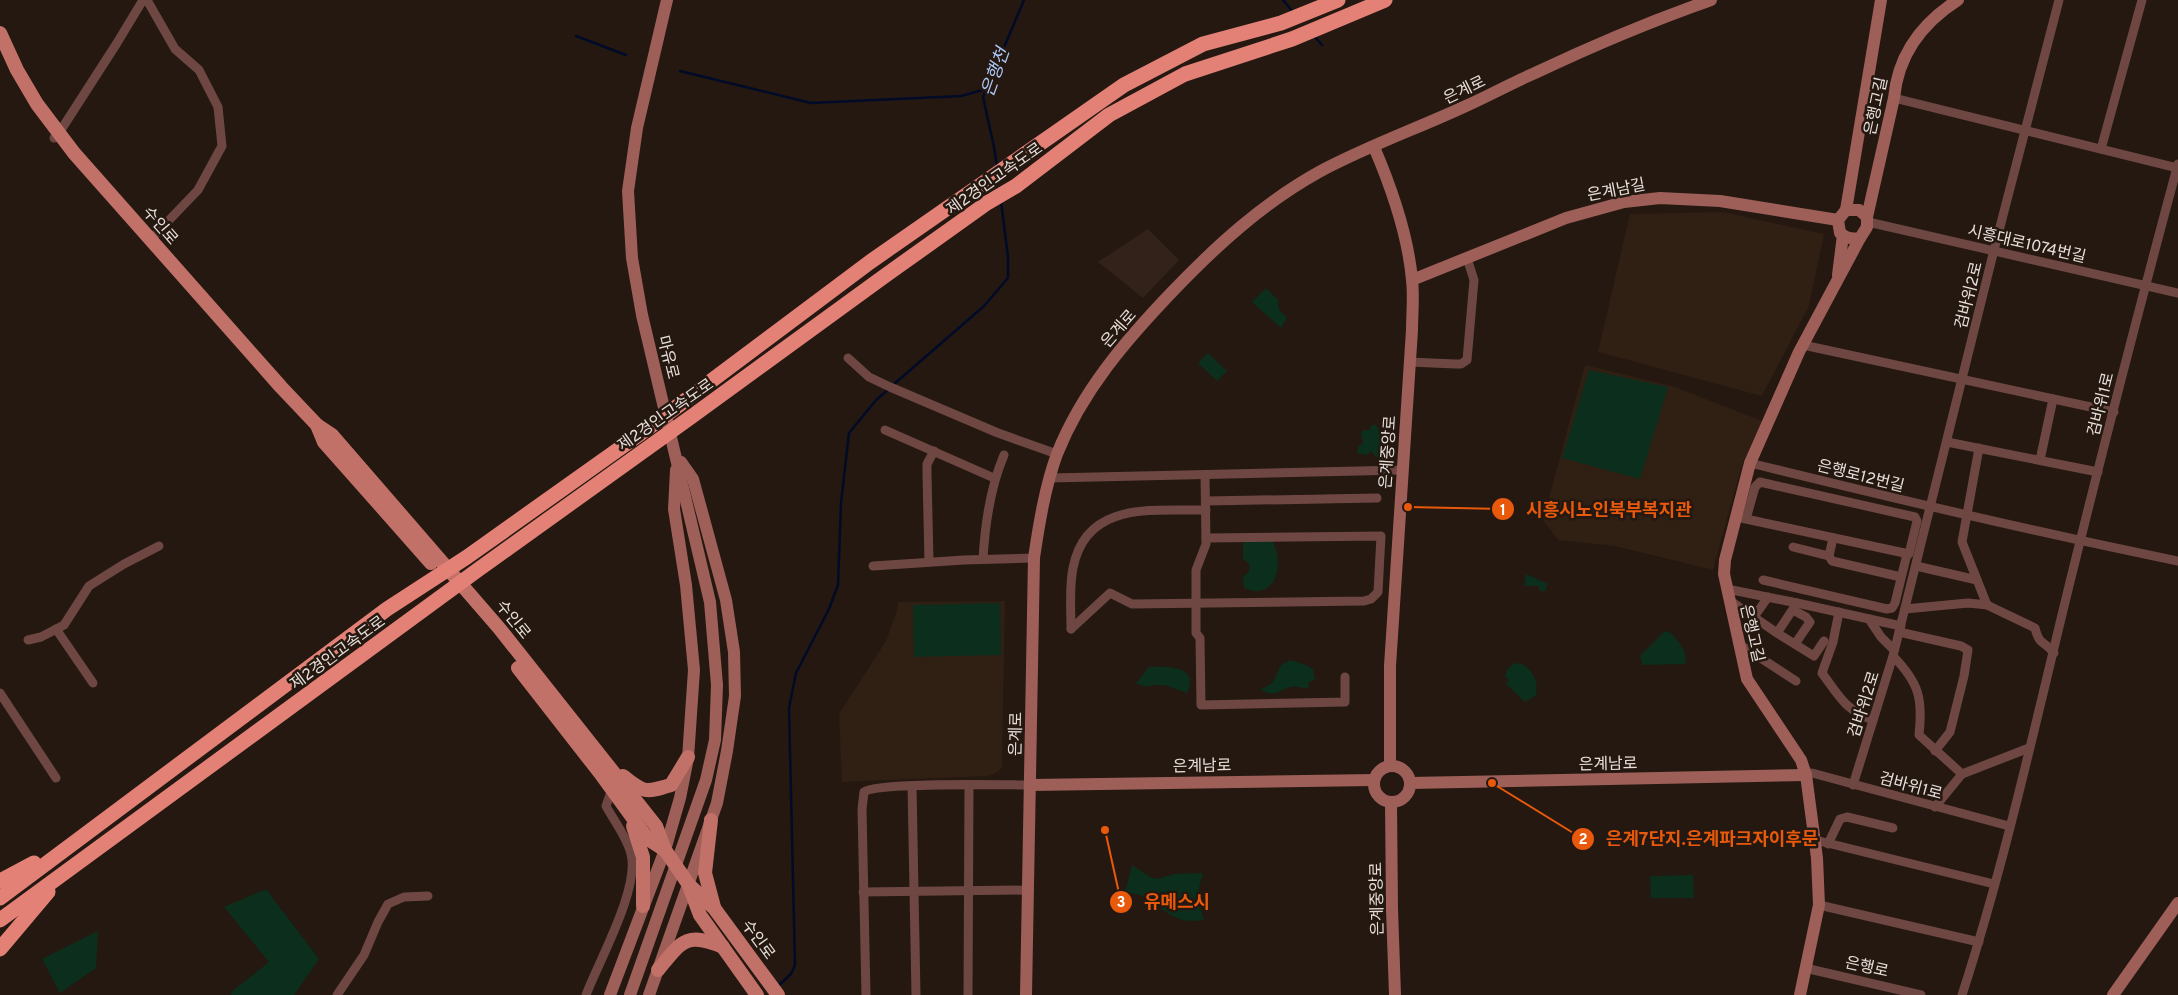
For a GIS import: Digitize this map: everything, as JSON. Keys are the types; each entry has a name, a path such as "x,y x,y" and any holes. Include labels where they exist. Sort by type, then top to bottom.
{"highway":[{"name":"제2경인고속도로","path":"0,898 387,609 467,556 647,429 870,262 1012,165 1124,85 1203,44 1281,23 1338,0"},
{"name":"제2경인고속도로","path":"0,920 479,569 987,203 1016,186 1110,115 1185,74 1292,39 1384,0"},
{"path":"0,880 74,842"},
{"path":"0,949 60,877"},
{"path":"0,938 27,918"}],"main road":[{"name":"수인로","path":"0,33 17,70 56,135 317,426 332,435 500,628 656,826 665,850 689,885 714,908 778,995"},
{"name":"수인로","path":"317,426 324,442 490,631 612,789 648,839 665,850"},
{"path":"597,752 639,789 651,791 671,785 688,757"},
{"path":"628,811 643,858 643,906"},
{"path":"711,820 705,873 714,908"},
{"name":"수인로","path":"689,885 700,915 755,992"},
{"path":"658,970 678,946 692,940 704,939 723,947"}],"street":[{"path":"56,135 117,43 142,0"},
{"path":"147,0 175,49 199,70 218,107 222,146 198,190 150,240"},
{"name":"마유로","path":"630,995 706,780 716,740 717,685 710,602 642,315 632,258 628,191 637,128 666,0"},
{"name":"은계로","path":"1026,995 1034,558 1043,507 1057,454 1080,407 1108,364 1148,317 1223,241 1291,189 1344,159 1595,46 1711,0"},
{"path":"1838,220 1846,210 1881,0"},
{"name":"은행고길","path":"1800,995 1819,905 1815,840 1806,776 1801,760 1747,678 1724,574 1725,560 1741,518 1750,463 1803,345 1860,238 1866,231 1894,98 1896,80 1911,44 1926,25 1941,11 1958,0"},
{"name":"검바위2로","path":"1853,785 1873,720 1878,710 1894,653 1932,507 2024,130 2059,0"},
{"path":"2101,149 2142,0"},
{"path":"1894,98 2177,166"},
{"name":"은계중앙로","path":"1374,147 1398,212 1408,253 1412,280 1410,362 1390,666 1390,766"},
{"name":"검바위1로","path":"1962,995 1979,942 2054,653 2080,542 2177,166"},
{"name":"은계남길","path":"1412,280 1596,208 1624,202 1688,198 1720,201 1838,220"},
{"path":"1846,210 1859,210 1868,220"},
{"name":"은행고길","path":"1837,283 1843,235 1838,229 1838,220"},
{"name":"시흥대로1074번길","path":"1868,220 2178,293"},
{"path":"1843,235 1851,238 1860,238"},
{"path":"1410,362 1461,364 1467,360 1474,280 1466,258"},
{"path":"1803,345 2114,412"},
{"path":"848,358 869,377 890,387 998,433 1057,454"},
{"path":"2040,460 2053,399"},
{"path":"885,430 994,478"},
{"path":"1948,442 2098,472"},
{"path":"1979,448 1962,542 1988,604"},
{"path":"929,562 926,474 927,464 934,451"},
{"path":"610,995 665,850 680,798 688,757 694,670 686,585 674,509 676,455"},
{"path":"649,995 717,803 727,750 734,696 734,652 726,600 693,479 676,455"},
{"path":"983,559 984,539 994,478 1004,455"},
{"name":"은행로12번길","path":"1750,463 2080,542 2178,561"},
{"path":"1050,478 1403,470"},
{"path":"1205,475 1206,544 1196,570 1196,633 1200,638 1201,704 1345,702 1344,677"},
{"path":"1763,580 1886,609 1892,608 1895,603 1906,554 1909,554 1917,520 1915,517 1760,482 1755,487 1741,518 1906,554"},
{"path":"1206,538 1381,536 1378,592 1364,601 1132,604 1110,592 1070,629 1073,568 1079,551 1094,530 1115,516 1130,511 1206,505 1377,498"},
{"path":"1829,556 1833,538"},
{"path":"28,640 40,637 64,624 89,586 124,564 159,546"},
{"path":"1793,547 1829,556 1832,561 1901,577"},
{"path":"873,566 983,559 1034,558"},
{"path":"1916,566 1977,580"},
{"path":"1728,595 1768,596 1796,606 1839,612 1961,646 1968,650 1964,676 1950,732 1935,751"},
{"path":"1728,595 1754,617 1814,656 1824,641"},
{"path":"1754,617 1768,596"},
{"path":"1905,609 1968,603 1988,604 2035,628 2036,637 2039,641 2048,646 2054,653"},
{"path":"1777,633 1796,606"},
{"path":"1795,644 1810,622 1796,606"},
{"path":"1839,612 1833,642 1822,673 1848,707 1859,715 1873,720"},
{"name":"검바위1로","path":"1869,619 1917,687 1921,704 1919,735 1962,774 2029,748"},
{"path":"56,629 93,683"},
{"path":"1739,644 1796,681"},
{"path":"0,692 56,778"},
{"path":"1390,766 1402,768 1409,777 1410,783 1407,794 1403,799 1386,802 1377,795 1373,785 1380,770 1390,766"},
{"name":"검바위1로","path":"1806,776 1812,773 2009,826"},
{"path":"1935,807 1962,774"},
{"name":"은계남로","path":"1410,783 1806,776"},
{"name":"은계남로","path":"1031,785 1374,780"},
{"path":"968,995 969,785"},
{"path":"866,995 862,809 864,792 871,788 912,786 1031,785"},
{"path":"912,786 916,995"},
{"path":"586,995 620,913 632,876 631,853 606,806 612,789"},
{"name":"은계중앙로","path":"1392,802 1392,909 1395,995"},
{"path":"1828,844 1840,819 1847,817 1893,828"},
{"path":"1815,840 1994,884"},
{"path":"863,892 1027,890"},
{"path":"336,995 364,955 388,904 404,897 428,896"},
{"path":"2114,995 2178,903"},
{"path":"1819,905 1979,942"},
{"name":"은행로","path":"1806,968 1921,995"}],"shaded area":[{"path":"1723,212 1824,234 1809,306 1762,396 1598,352 1630,214"},
{"path":"1148,229 1179,260 1143,298 1098,262"},
{"path":"1585,365 1675,387 1762,421 1742,465 1713,570 1615,546 1558,540 1543,520"},
{"path":"1005,601 1002,766 998,772 988,776 842,782 839,714 886,641 898,602"}],"green space":[{"path":"1266,288 1278,300 1279,310 1287,318 1281,328 1252,302"},
{"path":"1208,353 1227,371 1217,381 1198,363"},
{"path":"1589,370 1668,387 1640,479 1562,458"},
{"path":"1372,425 1376,425 1381,434 1384,433 1387,447 1383,448 1382,454 1377,458 1371,451 1367,455 1357,453 1358,447 1363,443 1361,433 1363,430 1368,431"},
{"path":"1272,540 1276,549 1278,569 1271,585 1264,590 1255,591 1244,588 1243,576 1250,568 1243,559 1243,541"},
{"path":"1526,574 1548,584 1544,592 1539,590 1539,586 1524,586"},
{"path":"1000,603 1001,655 914,657 913,605"},
{"path":"1665,631 1671,633 1682,647 1686,656 1685,664 1642,665 1642,660 1639,657"},
{"path":"1290,660 1313,669 1315,680 1309,682 1308,688 1287,688 1272,694 1260,689 1269,686 1276,677 1281,665"},
{"path":"1518,663 1523,664 1531,671 1537,686 1535,696 1525,702 1506,684 1509,680 1505,676 1509,667"},
{"path":"1149,667 1172,667 1185,672 1189,677 1190,684 1187,693 1166,686 1146,686 1136,683"},
{"path":"1132,865 1150,877 1157,879 1174,874 1203,873 1197,896 1204,920 1190,921 1178,919 1146,898 1137,894 1125,893"},
{"path":"1693,875 1694,898 1651,898 1650,876"},
{"path":"266,889 319,959 294,995 232,995 230,993 269,962 224,907"},
{"path":"98,931 96,968 60,993 42,959"}],"waterway":[{"name":"은행천","path":"997,166 983,97 1024,0"},
{"path":"1283,0 1293,12"},
{"path":"1313,35 1322,45"},
{"path":"576,36 626,55"},
{"path":"680,71 811,103 961,96 986,89"},
{"path":"893,385 984,306 1008,278 1008,257 1001,201"},
{"path":"778,986 791,974 795,965 789,708 796,673 829,609 838,585 841,503 849,433 876,400 889,389"}],"place":[{"name":"시흥시노인북부복지관","path":"1408,507"},
{"name":"은계7단지.은계파크자이후문","path":"1492,783"},
{"name":"유메스시","path":"1105,830"}]}
